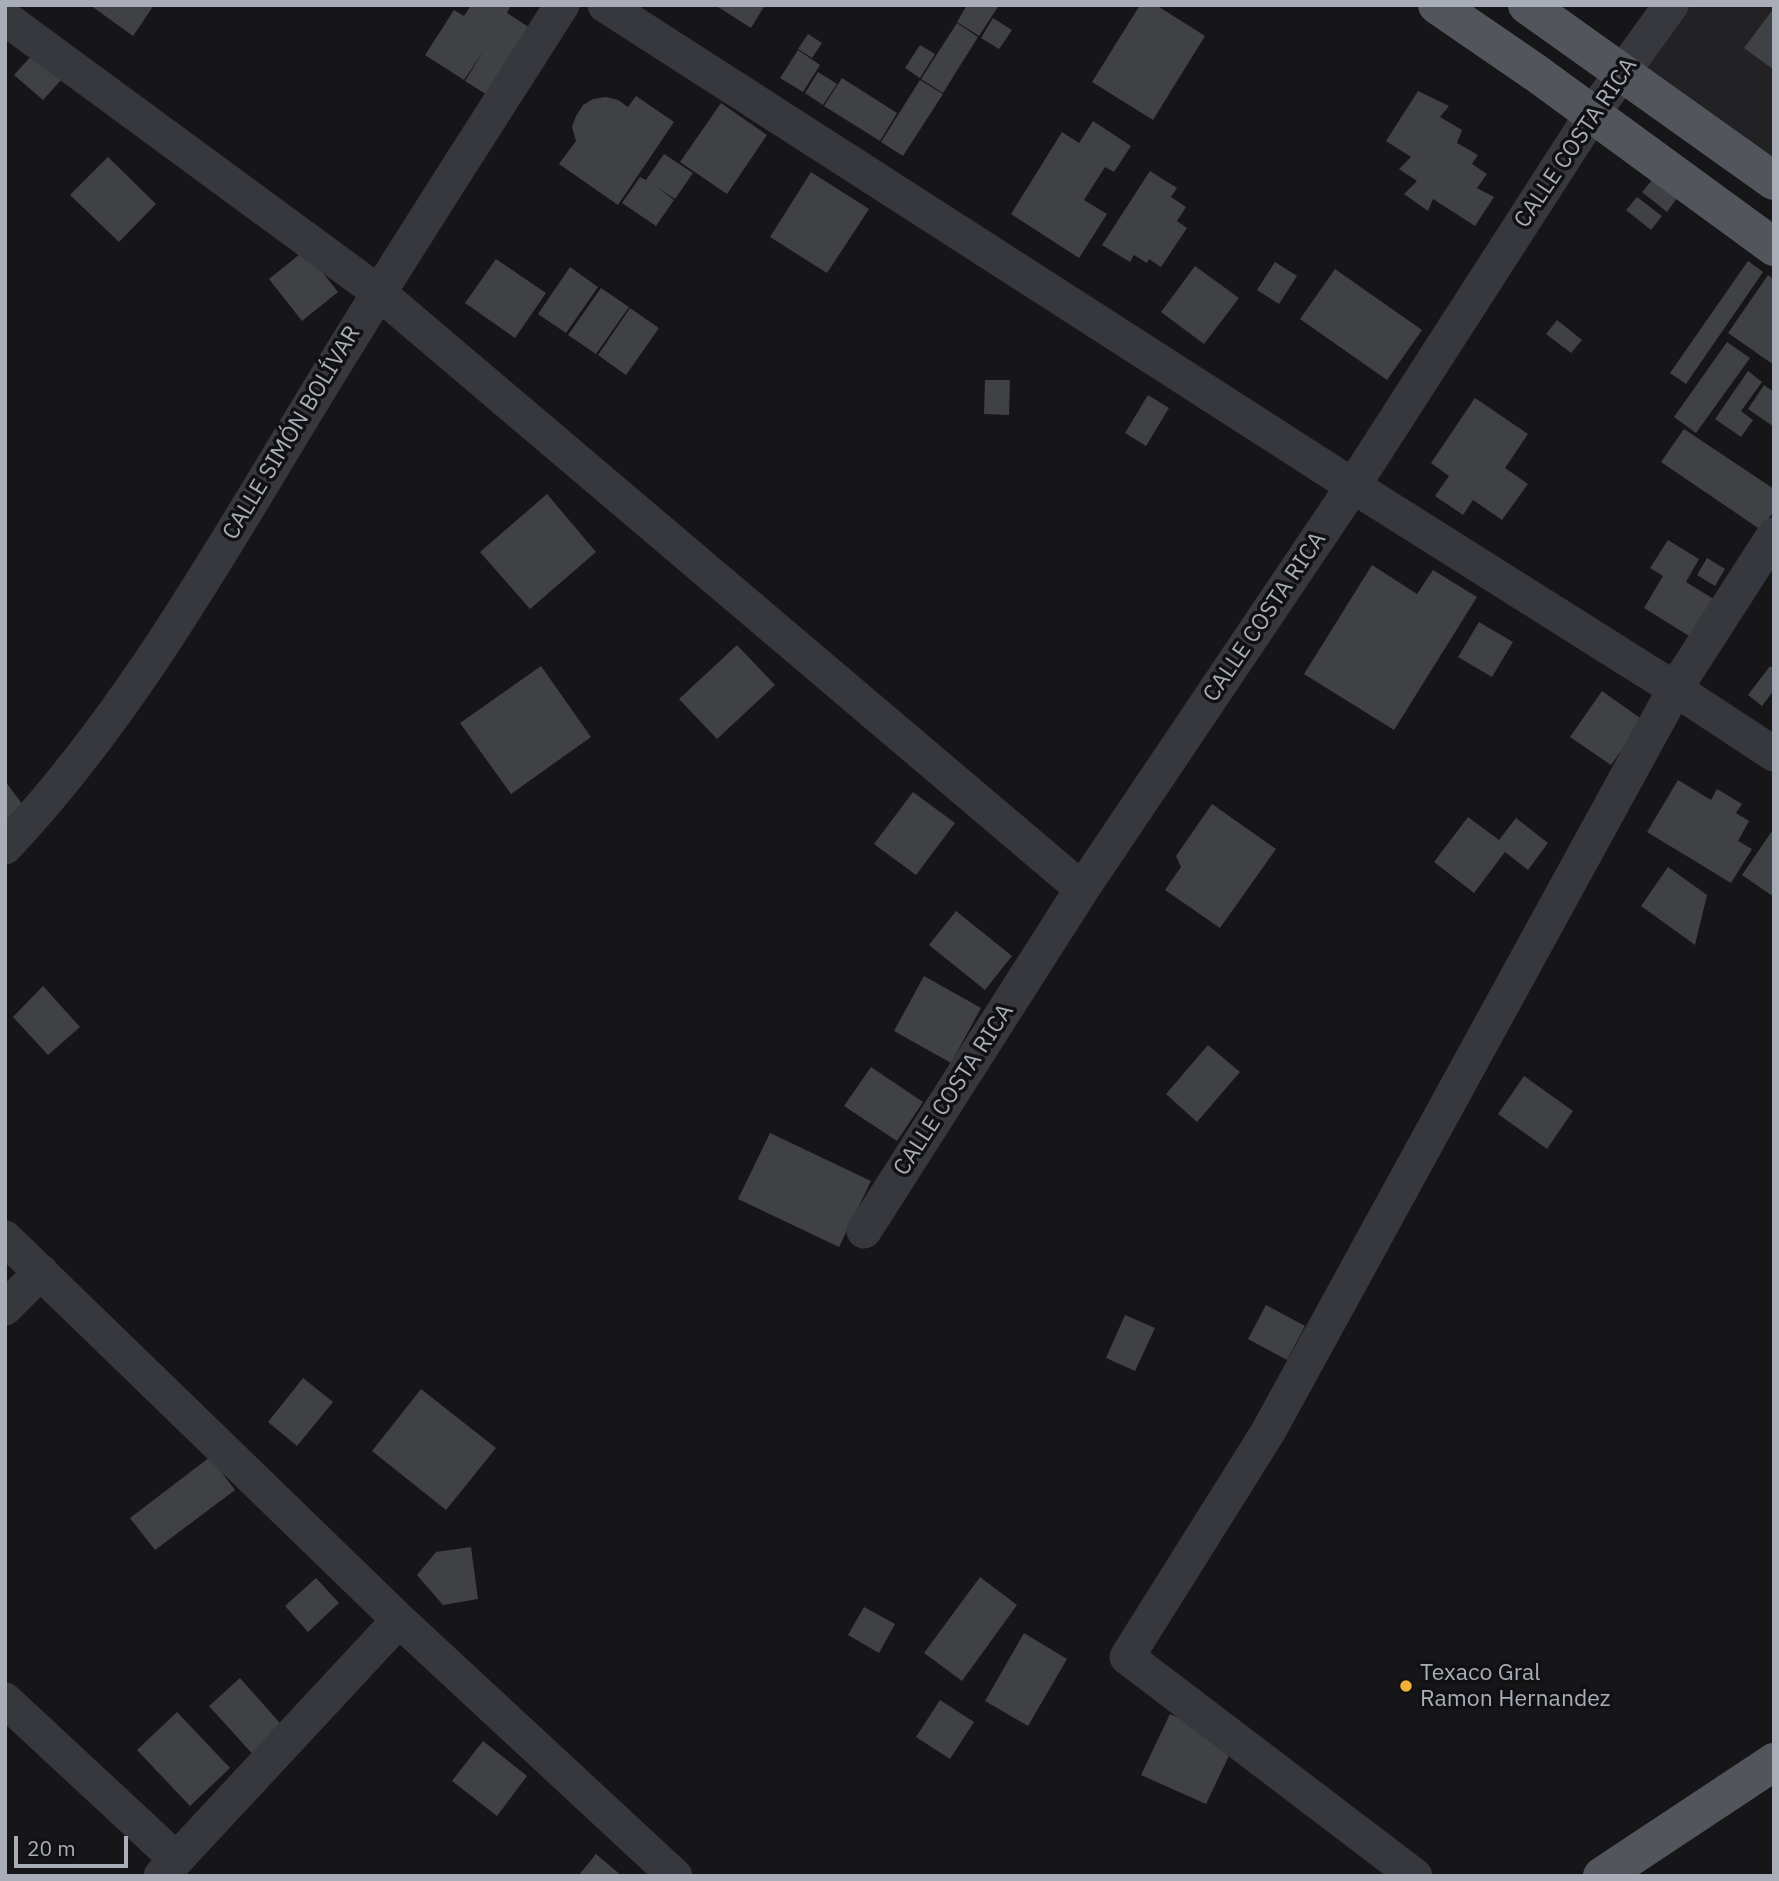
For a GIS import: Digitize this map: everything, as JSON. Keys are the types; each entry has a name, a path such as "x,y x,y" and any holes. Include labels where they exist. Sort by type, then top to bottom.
{"main road":[{"path":"1437,5 1536,73 1591,116 1774,247"},
{"path":"1527,5 1774,181"},
{"path":"1602,1876 1774,1762"}],"street":[{"name":"CALLE SIMÓN BOLÍVAR","path":"5,847 36,815 110,720 235,528 378,292 562,5"},
{"path":"605,5 1774,754"},
{"name":"CALLE COSTA RICA","path":"864,1231 1082,889 1353,486 1591,116 1671,5"},
{"path":"5,18 378,292 1082,889"},
{"path":"1415,1876 1127,1657 1268,1432 1675,689 1774,535"},
{"path":"5,1238 399,1620 675,1876"},
{"path":"5,1308 41,1272"},
{"path":"5,1700 169,1867 399,1620"}],"shaded area":[{"path":"1671,5 1774,5 1774,180 1622,72"}],"building":[{"path":"90,5 154,5 133,36"},
{"path":"471,5 507,5 510,7 507,13 535,31 492,98 465,81 484,50 464,80 425,55 454,10 464,16"},
{"path":"715,5 765,5 751,28"},
{"path":"967,5 999,5 979,36 957,22"},
{"path":"1140,5 1156,5 1205,36 1153,120 1092,82"},
{"path":"1774,8 1774,70 1744,48"},
{"path":"993,18 1012,30 999,49 981,38"},
{"path":"957,23 978,37 943,93 921,79"},
{"path":"808,34 822,43 812,58 798,49"},
{"path":"920,45 935,54 920,78 905,68"},
{"path":"798,50 820,65 803,92 780,78"},
{"path":"33,54 62,79 43,100 14,75"},
{"path":"818,72 837,84 823,105 805,93"},
{"path":"842,78 897,113 880,141 824,106"},
{"path":"920,80 943,94 903,156 881,142"},
{"path":"1418,91 1449,106 1440,117 1462,130 1457,143 1478,155 1472,164 1487,174 1477,188 1494,197 1475,226 1433,199 1428,211 1404,194 1417,181 1399,169 1411,157 1386,141"},
{"path":"636,96 674,122 618,205 559,164 576,141 572,127 583,105 593,99 606,97 618,100 628,107"},
{"path":"721,103 767,135 727,194 680,162"},
{"path":"1093,121 1131,146 1114,172 1105,167 1084,200 1107,214 1079,258 1011,214 1062,132 1079,143"},
{"path":"664,154 693,173 675,199 657,187 674,200 656,226 622,203 640,177 646,180"},
{"path":"108,157 156,204 119,242 70,195"},
{"path":"1150,171 1177,188 1171,197 1186,207 1177,221 1187,228 1161,267 1149,259 1147,263 1134,255 1130,262 1102,245"},
{"path":"811,172 869,209 827,273 770,237"},
{"path":"1653,179 1677,198 1667,212 1642,192"},
{"path":"1637,197 1662,216 1651,230 1626,210"},
{"path":"305,250 338,292 302,321 269,279"},
{"path":"496,259 546,293 515,338 465,303"},
{"path":"1748,261 1763,272 1686,384 1670,373"},
{"path":"1275,262 1297,276 1279,304 1257,290"},
{"path":"1195,266 1239,298 1204,344 1161,312"},
{"path":"570,267 598,287 566,333 538,314"},
{"path":"1335,269 1422,330 1387,380 1300,319"},
{"path":"1768,275 1774,280 1774,365 1728,333"},
{"path":"601,288 629,307 596,354 568,335"},
{"path":"630,308 659,328 626,375 598,355"},
{"path":"1557,320 1582,340 1571,353 1546,334"},
{"path":"1727,342 1750,358 1696,433 1674,417"},
{"path":"1748,371 1762,382 1741,411 1753,420 1741,437 1715,419"},
{"path":"985,380 1010,380 1009,415 984,414"},
{"path":"1764,385 1774,392 1774,427 1748,409"},
{"path":"1148,395 1169,408 1146,446 1125,433"},
{"path":"1475,398 1528,434 1505,468 1528,484 1502,520 1473,500 1463,515 1435,496 1449,476 1431,463"},
{"path":"1684,429 1774,489 1774,511 1761,530 1661,462"},
{"path":"547,494 596,552 530,609 480,552"},
{"path":"1668,540 1699,559 1686,582 1717,601 1694,639 1644,608 1663,576 1650,568"},
{"path":"1707,558 1725,569 1715,586 1697,575"},
{"path":"1372,565 1417,594 1433,570 1477,597 1394,730 1304,674"},
{"path":"1479,622 1513,642 1492,677 1458,657"},
{"path":"737,645 775,685 717,739 679,699"},
{"path":"541,666 591,737 511,794 460,723"},
{"path":"1770,666 1774,669 1774,690 1762,706 1748,695"},
{"path":"1602,691 1643,720 1611,765 1570,737"},
{"path":"1678,780 1711,800 1717,789 1742,804 1736,813 1749,821 1738,841 1752,849 1731,883 1647,832"},
{"path":"5,781 26,809 5,824"},
{"path":"913,792 955,823 916,875 874,844"},
{"path":"1212,804 1276,849 1220,928 1165,890 1181,867 1176,856"},
{"path":"1468,817 1499,840 1516,818 1548,843 1528,870 1505,852 1474,893 1434,862"},
{"path":"1774,828 1774,897 1742,875"},
{"path":"1668,867 1707,895 1695,945 1641,906"},
{"path":"956,911 1012,956 985,990 929,945"},
{"path":"924,976 981,1008 951,1063 894,1031"},
{"path":"43,986 80,1027 48,1055 13,1017"},
{"path":"1208,1045 1240,1072 1197,1122 1166,1094"},
{"path":"871,1067 923,1102 897,1141 844,1106"},
{"path":"1524,1076 1573,1111 1547,1149 1498,1114"},
{"path":"770,1133 871,1181 839,1247 738,1199"},
{"path":"1266,1305 1305,1326 1287,1360 1248,1339"},
{"path":"1125,1315 1155,1328 1135,1371 1106,1358"},
{"path":"303,1378 333,1402 297,1446 268,1422"},
{"path":"421,1389 496,1448 446,1510 372,1451"},
{"path":"210,1457 235,1490 155,1550 130,1518"},
{"path":"471,1547 478,1599 443,1605 417,1575 436,1552"},
{"path":"980,1577 1017,1605 962,1681 924,1653"},
{"path":"316,1578 339,1603 308,1632 285,1606"},
{"path":"864,1607 895,1624 879,1653 848,1635"},
{"path":"1024,1633 1067,1659 1028,1726 985,1701"},
{"path":"240,1678 287,1731 257,1759 209,1706"},
{"path":"940,1700 974,1722 950,1759 916,1737"},
{"path":"177,1712 230,1768 190,1806 137,1750"},
{"path":"1170,1714 1235,1743 1206,1804 1141,1775"},
{"path":"483,1741 527,1776 497,1816 452,1781"},
{"path":"596,1854 622,1876 578,1876"}],"place":[{"name":"Texaco Gral Ramon Hernandez","path":"1406,1686"}]}
